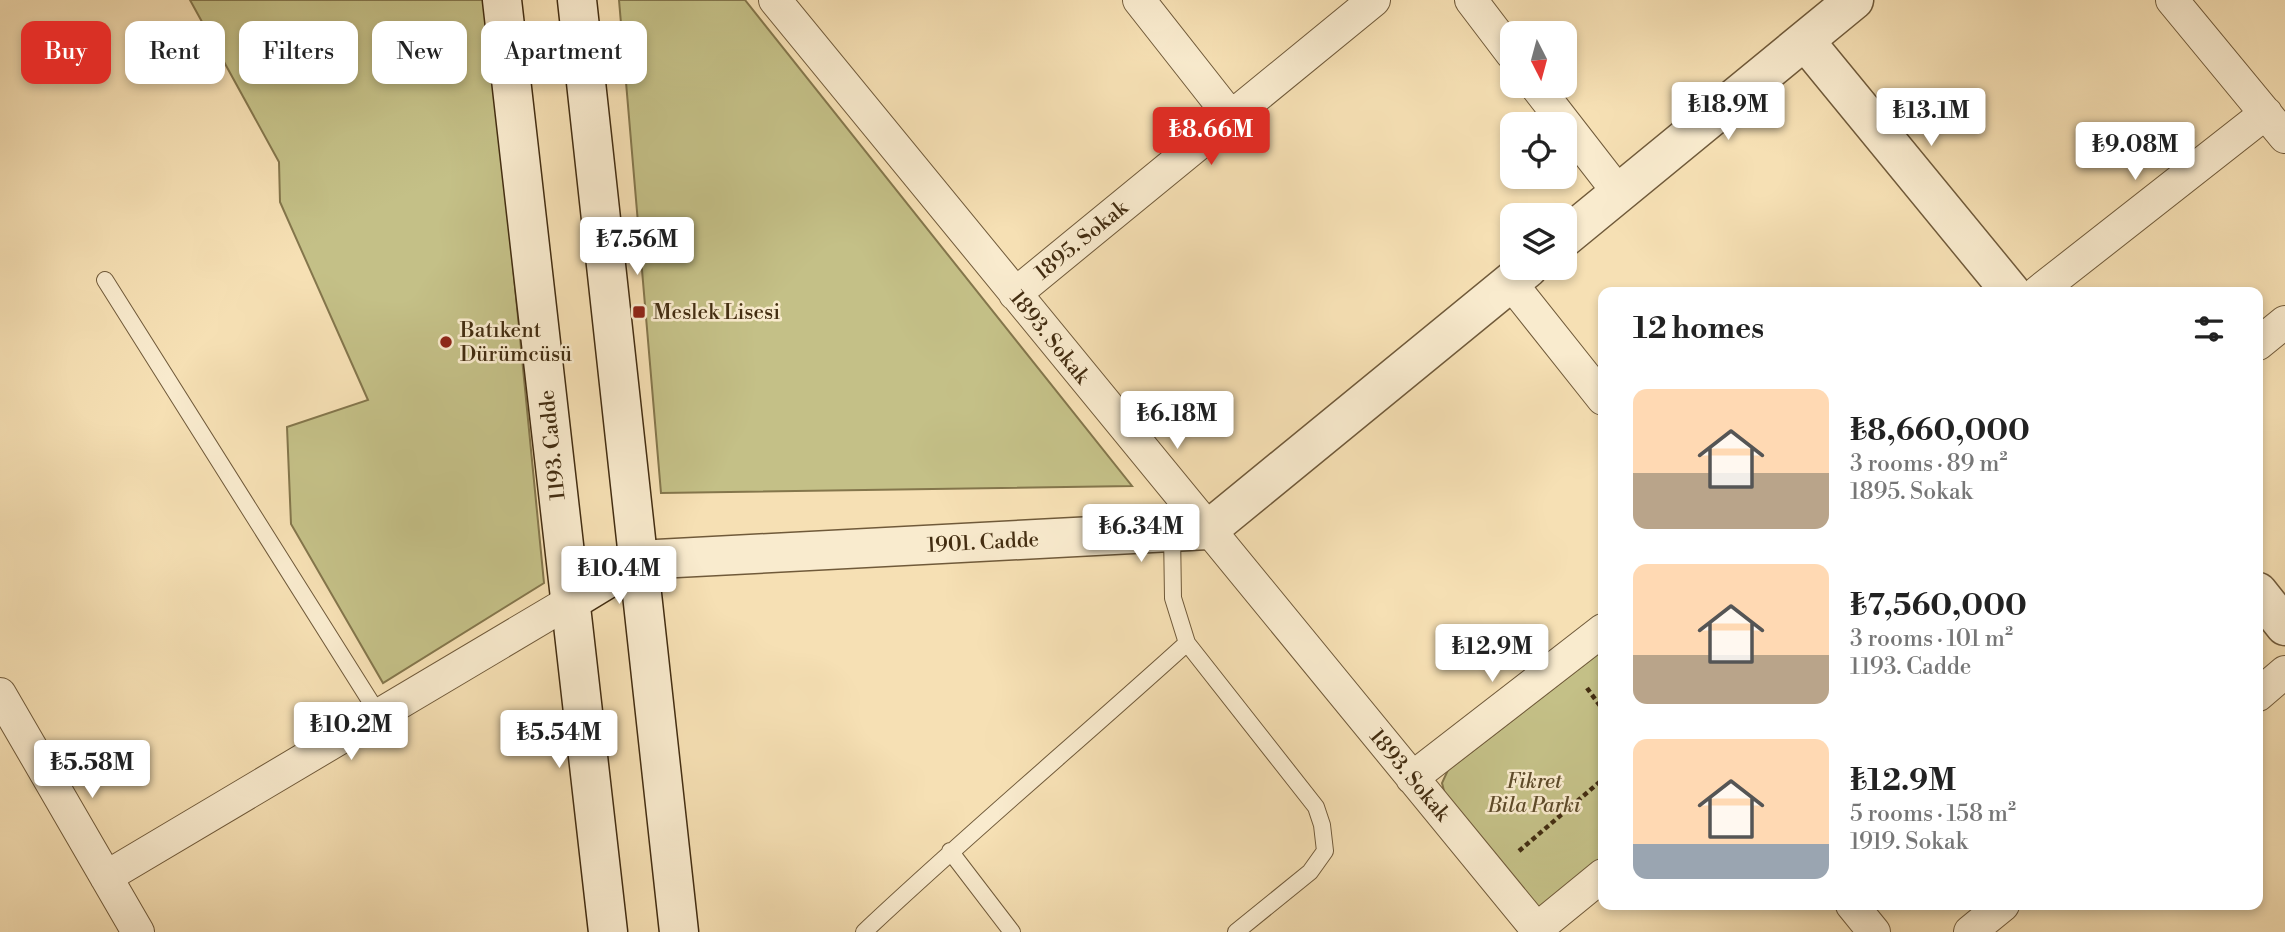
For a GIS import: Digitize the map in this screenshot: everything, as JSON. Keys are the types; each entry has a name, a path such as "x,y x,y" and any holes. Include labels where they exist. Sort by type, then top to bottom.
{"main road":[{"name":"1193. Cadde","path":"502,0 608,932"},
{"path":"577,0 679,932"},
{"path":"1577,227 1854,0"},
{"path":"1805,41 2007,287"},
{"path":"1190,531 1513,280"},
{"name":"1901. Cadde","path":"638,560 1190,531"},
{"path":"569,602 638,560"},
{"path":"2263,598 2285,626"}],"street":[{"name":"1893. Sokak","path":"775,0 1015,294 1190,531 1412,778 1538,931"},
{"path":"1139,0 1231,117"},
{"name":"1895. Sokak","path":"1015,294 1374,0"},
{"path":"1471,0 1500,38"},
{"path":"2045,287 2275,125 2172,0"},
{"path":"1545,98 1619,193"},
{"path":"1522,280 1598,392"},
{"path":"2263,340 2285,323"},
{"path":"106,877 569,602"},
{"path":"1412,778 1598,634"},
{"path":"2263,691 2285,672"},
{"path":"0,694 138,932"},
{"path":"1538,931 1598,879"},
{"path":"1856,910 1874,932"},
{"path":"1970,932 1997,910"}],"lane":[{"path":"105,279 379,715"},
{"path":"1190,531 1173,598 1187,643 1316,807 1322,825 1325,851 1310,872 1236,932"},
{"path":"864,932 950,850 1065,754 1187,643"},
{"path":"950,850 1012,932"}],"path":[{"path":"1492,874 1598,783"}],"green space":[{"path":"190,0 487,0 489,21 481,21 481,84 495,84 544,583 383,683 291,524 287,427 368,400 280,202 279,162 225,64 225,21 202,21"},
{"path":"619,0 745,0 1132,486 661,493 626,84 647,84 647,21 621,21"},
{"name":"Fikret Bila Parkı","path":"1598,654 1598,866 1541,913 1445,795 1442,783 1448,770"}],"place":[{"name":"Meslek Lisesi","path":"639,312"},
{"name":"Batıkent Dürümcüsü","path":"446,342"}]}
